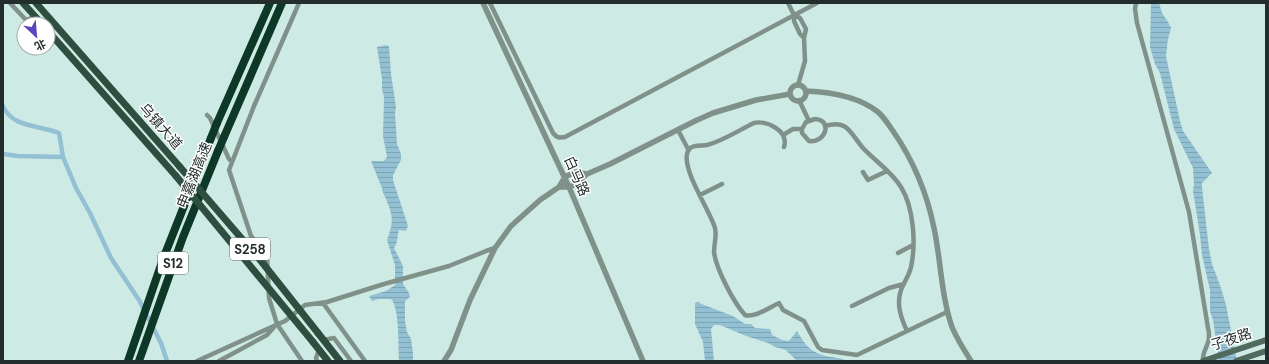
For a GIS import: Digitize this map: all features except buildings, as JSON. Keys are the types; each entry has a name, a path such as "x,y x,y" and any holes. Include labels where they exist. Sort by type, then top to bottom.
{"highway":[{"name":"申嘉湖高速","path":"128,361 150,296 211,138 270,3"},
{"name":"申嘉湖高速","path":"139,361 183,237 254,64 282,3"}],"main road":[{"path":"23,3 35,16"},
{"name":"乌镇大道","path":"37,4 261,261 340,361"},
{"name":"乌镇大道","path":"56,40 171,170 328,361"},
{"name":"子夜路","path":"1203,361 1266,340"},
{"name":"子夜路","path":"1236,361 1266,351"}],"street":[{"path":"10,3 22,16"},
{"path":"299,3 257,100 232,162 230,173 249,232 268,259 269,298 277,324 302,361"},
{"name":"白马路","path":"483,3 565,177 643,361"},
{"path":"490,3 556,137 560,138 817,3"},
{"path":"788,3 794,15 794,21 797,28 804,38"},
{"path":"1136,3 1135,8 1137,23 1189,212 1208,328 1209,339 1203,351 1203,361"},
{"path":"794,15 800,18 806,30 804,38 805,61 798,85"},
{"path":"797,28 803,24"},
{"path":"790,94 793,86 798,85 803,87 806,91 835,94 854,99 878,112 886,120 898,138 916,172 929,205 952,327 960,344 971,361"},
{"path":"790,94 792,98 799,100 805,97 806,91"},
{"path":"559,187 569,187 576,184 587,174 696,121 729,108 756,100 790,94"},
{"path":"799,100 809,121"},
{"path":"207,114 229,159 232,162"},
{"path":"815,118 819,119 825,126 826,131 824,135 812,141 809,141 802,133 803,125 815,118"},
{"path":"688,149 713,142 754,123 760,122 774,126 783,134 785,139 784,146"},
{"path":"825,126 838,124 848,128 867,152 897,181 906,197 912,220 913,245 910,270 901,290 899,307 902,320 907,331"},
{"path":"783,134 793,129 802,129"},
{"path":"678,130 688,149 686,159 688,167 715,229 714,253 717,264 728,288 745,315 749,316 779,303 783,310 804,321 818,347 822,350 857,355 948,312"},
{"path":"863,172 868,180 887,171"},
{"path":"444,361 451,350 470,300 495,248 511,226 540,200 559,187 565,177 575,172 587,174"},
{"path":"700,195 722,184"},
{"path":"898,253 913,245"},
{"path":"199,360 284,321 305,305 323,303 350,296 384,284 449,266 495,248"},
{"path":"852,306 889,288 904,284"},
{"path":"323,303 365,361"},
{"path":"219,361 267,334 277,324"},
{"path":"324,340 334,338 352,361"},
{"path":"317,361 316,358 320,350"}],"water":[{"path":"1151,3 1159,3 1162,13 1171,28 1166,56 1183,131 1212,173 1202,183 1209,249 1212,264 1226,305 1237,361 1219,361 1213,320 1210,311 1210,290 1202,255 1193,191 1193,168 1174,129 1160,73 1155,64 1150,47"},
{"path":"386,45 389,46 391,74 396,107 397,144 401,154 401,160 393,175 393,180 408,226 406,231 399,230 397,242 394,248 403,266 403,284 410,297 405,301 405,321 407,332 411,339 413,361 399,361 396,311 391,299 378,299 372,301 369,296 386,291 395,285 395,265 387,240 392,220 390,209 371,161 384,161 387,157 383,136 384,97 377,47"},
{"path":"698,302 733,316 745,324 751,324 755,328 770,329 772,335 782,340 789,341 797,331 807,345 815,352 847,361 797,361 786,350 720,325 714,325 711,329 714,361 705,361 703,342 695,324 695,303"}],"waterway":[{"path":"3,106 7,113 20,122 59,133 63,157 76,188 90,213 111,258 139,300 161,343 167,361"},
{"path":"3,154 18,156 63,157"}]}
